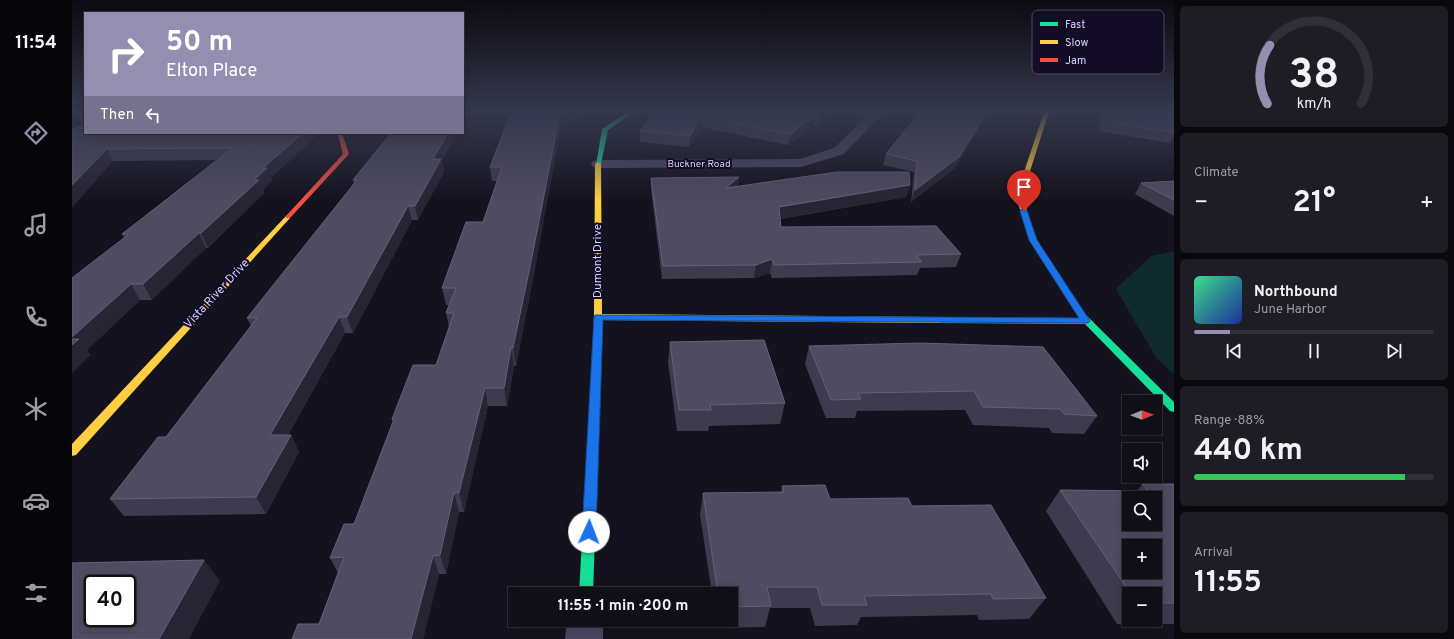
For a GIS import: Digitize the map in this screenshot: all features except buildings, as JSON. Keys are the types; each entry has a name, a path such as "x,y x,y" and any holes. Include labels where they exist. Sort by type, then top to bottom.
{"street":[{"name":"Vista River Drive","path":"72,452 346,154 342,142"},
{"name":"Dumont Drive","path":"586,587 598,317 598,164 602,142"},
{"name":"Buckner Road","path":"598,164 801,163 839,151 848,142"},
{"path":"1037,142 1019,196 1033,240 1085,321 1174,408"},
{"path":"598,317 1085,321"},
{"path":"584,639 585,627"}],"green space":[{"path":"1174,251 1174,374 1157,359 1116,289 1151,256"}],"traffic: fast":[{"path":"598,164 602,142"},
{"path":"1082,316 1174,408"},
{"path":"939,320 1085,321"},
{"path":"586,587 595,395"}],"traffic: slow":[{"path":"1037,142 1019,196 1033,240 1082,316"},
{"path":"595,395 598,317 598,164"},
{"path":"72,452 288,217"},
{"path":"598,317 939,320"}],"traffic: jam":[{"path":"288,217 346,154 342,142"}],"route":[{"path":"589,532 598,317 1085,321 1033,240 1024,211"}]}
